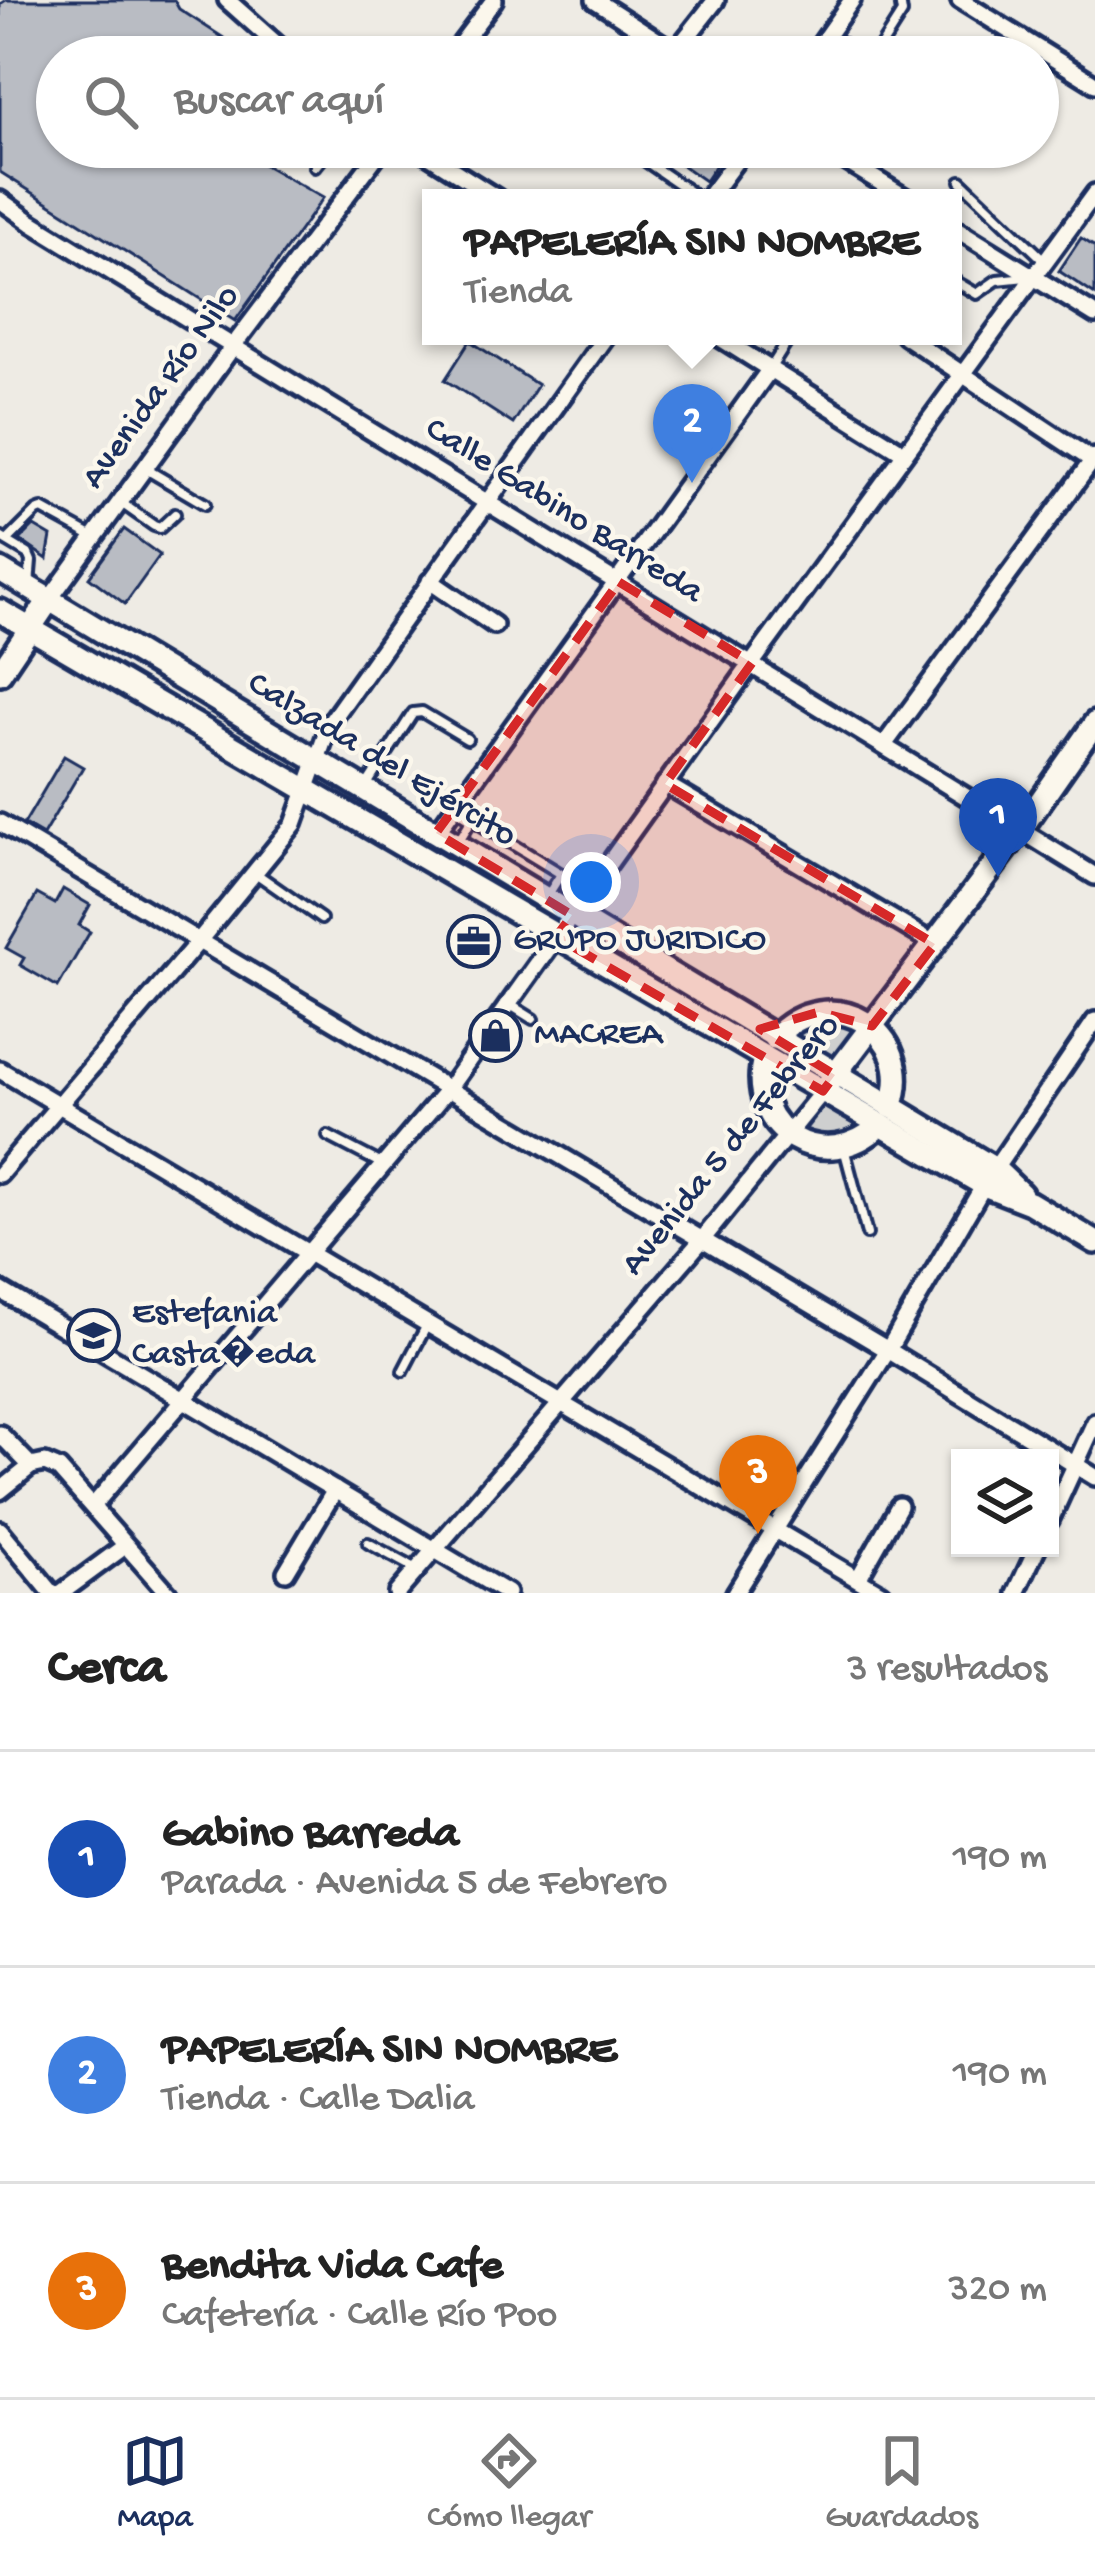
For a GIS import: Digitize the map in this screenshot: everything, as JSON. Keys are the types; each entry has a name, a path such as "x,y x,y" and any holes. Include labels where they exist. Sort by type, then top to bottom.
{"main road":[{"name":"Calzada del Ejército","path":"0,570 572,915 769,1048"},
{"name":"Avenida Río Nilo","path":"0,673 49,600"},
{"name":"Calzada del Ejército","path":"0,610 556,937 769,1048 1095,1242"},
{"name":"Avenida 5 de Febrero","path":"829,1083 1095,723"},
{"path":"836,1011 872,1026 895,1062 897,1082 886,1116 860,1141 843,1147 808,1145 787,1135 762,1096 760,1078 769,1048 783,1029 802,1017 836,1011"}],"street":[{"path":"227,0 267,36"},
{"path":"467,36 494,0"},
{"path":"595,0 651,36"},
{"path":"691,36 716,0"},
{"path":"828,35 852,0"},
{"path":"960,0 1018,36"},
{"path":"1059,62 1095,84"},
{"name":"Avenida Río Nilo","path":"49,600 367,168"},
{"path":"449,168 483,189"},
{"path":"857,168 891,189"},
{"path":"93,1506 448,1089 1095,193"},
{"name":"Calle Gabino Barreda","path":"0,200 1095,876"},
{"path":"962,233 1095,315"},
{"path":"0,1174 294,824 330,723 600,345"},
{"path":"731,345 904,453"},
{"path":"884,745 1094,460 919,345"},
{"path":"436,833 770,369"},
{"path":"430,581 494,625"},
{"path":"665,784 935,944"},
{"path":"0,823 1095,1477"},
{"path":"735,1593 889,1350 990,1177 1095,1022"},
{"path":"0,1070 881,1593"},
{"name":"Avenida 5 de Febrero","path":"397,1593 700,1241 829,1083"},
{"path":"0,1290 508,1593"},
{"path":"1059,1501 1095,1423"},
{"path":"0,1434 31,1466"},
{"path":"0,1492 31,1466 45,1463 59,1469 168,1593"},
{"path":"286,1572 334,1490"},
{"path":"858,1579 899,1506"},
{"path":"0,1530 52,1593"},
{"path":"62,1593 125,1546"},
{"path":"1016,1593 1033,1557"}],"lane":[{"path":"886,36 902,14 900,0"},
{"path":"658,168 690,189"},
{"path":"961,181 1045,261"},
{"path":"962,285 977,293 997,280 1034,277"},
{"path":"770,369 785,345"},
{"path":"144,469 206,504"},
{"path":"120,502 154,526 164,526 175,514"},
{"path":"29,587 30,557 4,539 37,511 42,509 94,538"},
{"path":"364,789 413,712 422,712 467,739"},
{"path":"454,808 589,891"},
{"path":"456,845 472,819"},
{"path":"254,872 321,920"},
{"path":"546,899 561,874"},
{"path":"508,1004 533,1019"},
{"path":"328,1136 383,1165"},
{"path":"843,1147 867,1234"},
{"path":"403,1371 428,1324"},
{"path":"368,1543 417,1570"}],"highlighted area":[{"path":"619,582 752,663 665,784 935,944 872,1026 819,1012 760,1029 835,1075 823,1091 556,937 572,915 436,833"}],"shaded area":[{"path":"806,1017 861,1026 836,1062 788,1030"},
{"path":"826,1096 869,1121 857,1135 819,1141 799,1130"}],"building":[{"path":"6,0 174,0 179,9 221,36 36,36 36,168 270,168 323,198 235,321 0,172 0,4"},
{"path":"686,168 714,168 705,181"},
{"path":"1081,238 1095,247 1095,295 1059,271"},
{"path":"467,345 476,345 538,385 513,424 445,380"},
{"path":"34,526 51,536 47,559 20,540"},
{"path":"124,529 160,555 125,604 89,577"},
{"path":"64,756 83,767 43,835 24,824"},
{"path":"63,889 90,905 79,925 90,932 58,987 20,965 24,958 6,948 37,894 55,904"}],"place":[{"name":"PAPELERÍA SIN NOMBRE","path":"692,483"},
{"name":"Gabino Barreda","path":"998,877"},
{"name":"GRUPO JURIDICO","path":"474,941"},
{"name":"MACREA","path":"495,1035"},
{"name":"Estefania Casta�eda","path":"93,1335"},
{"name":"Bendita Vida Cafe","path":"758,1534"}]}
